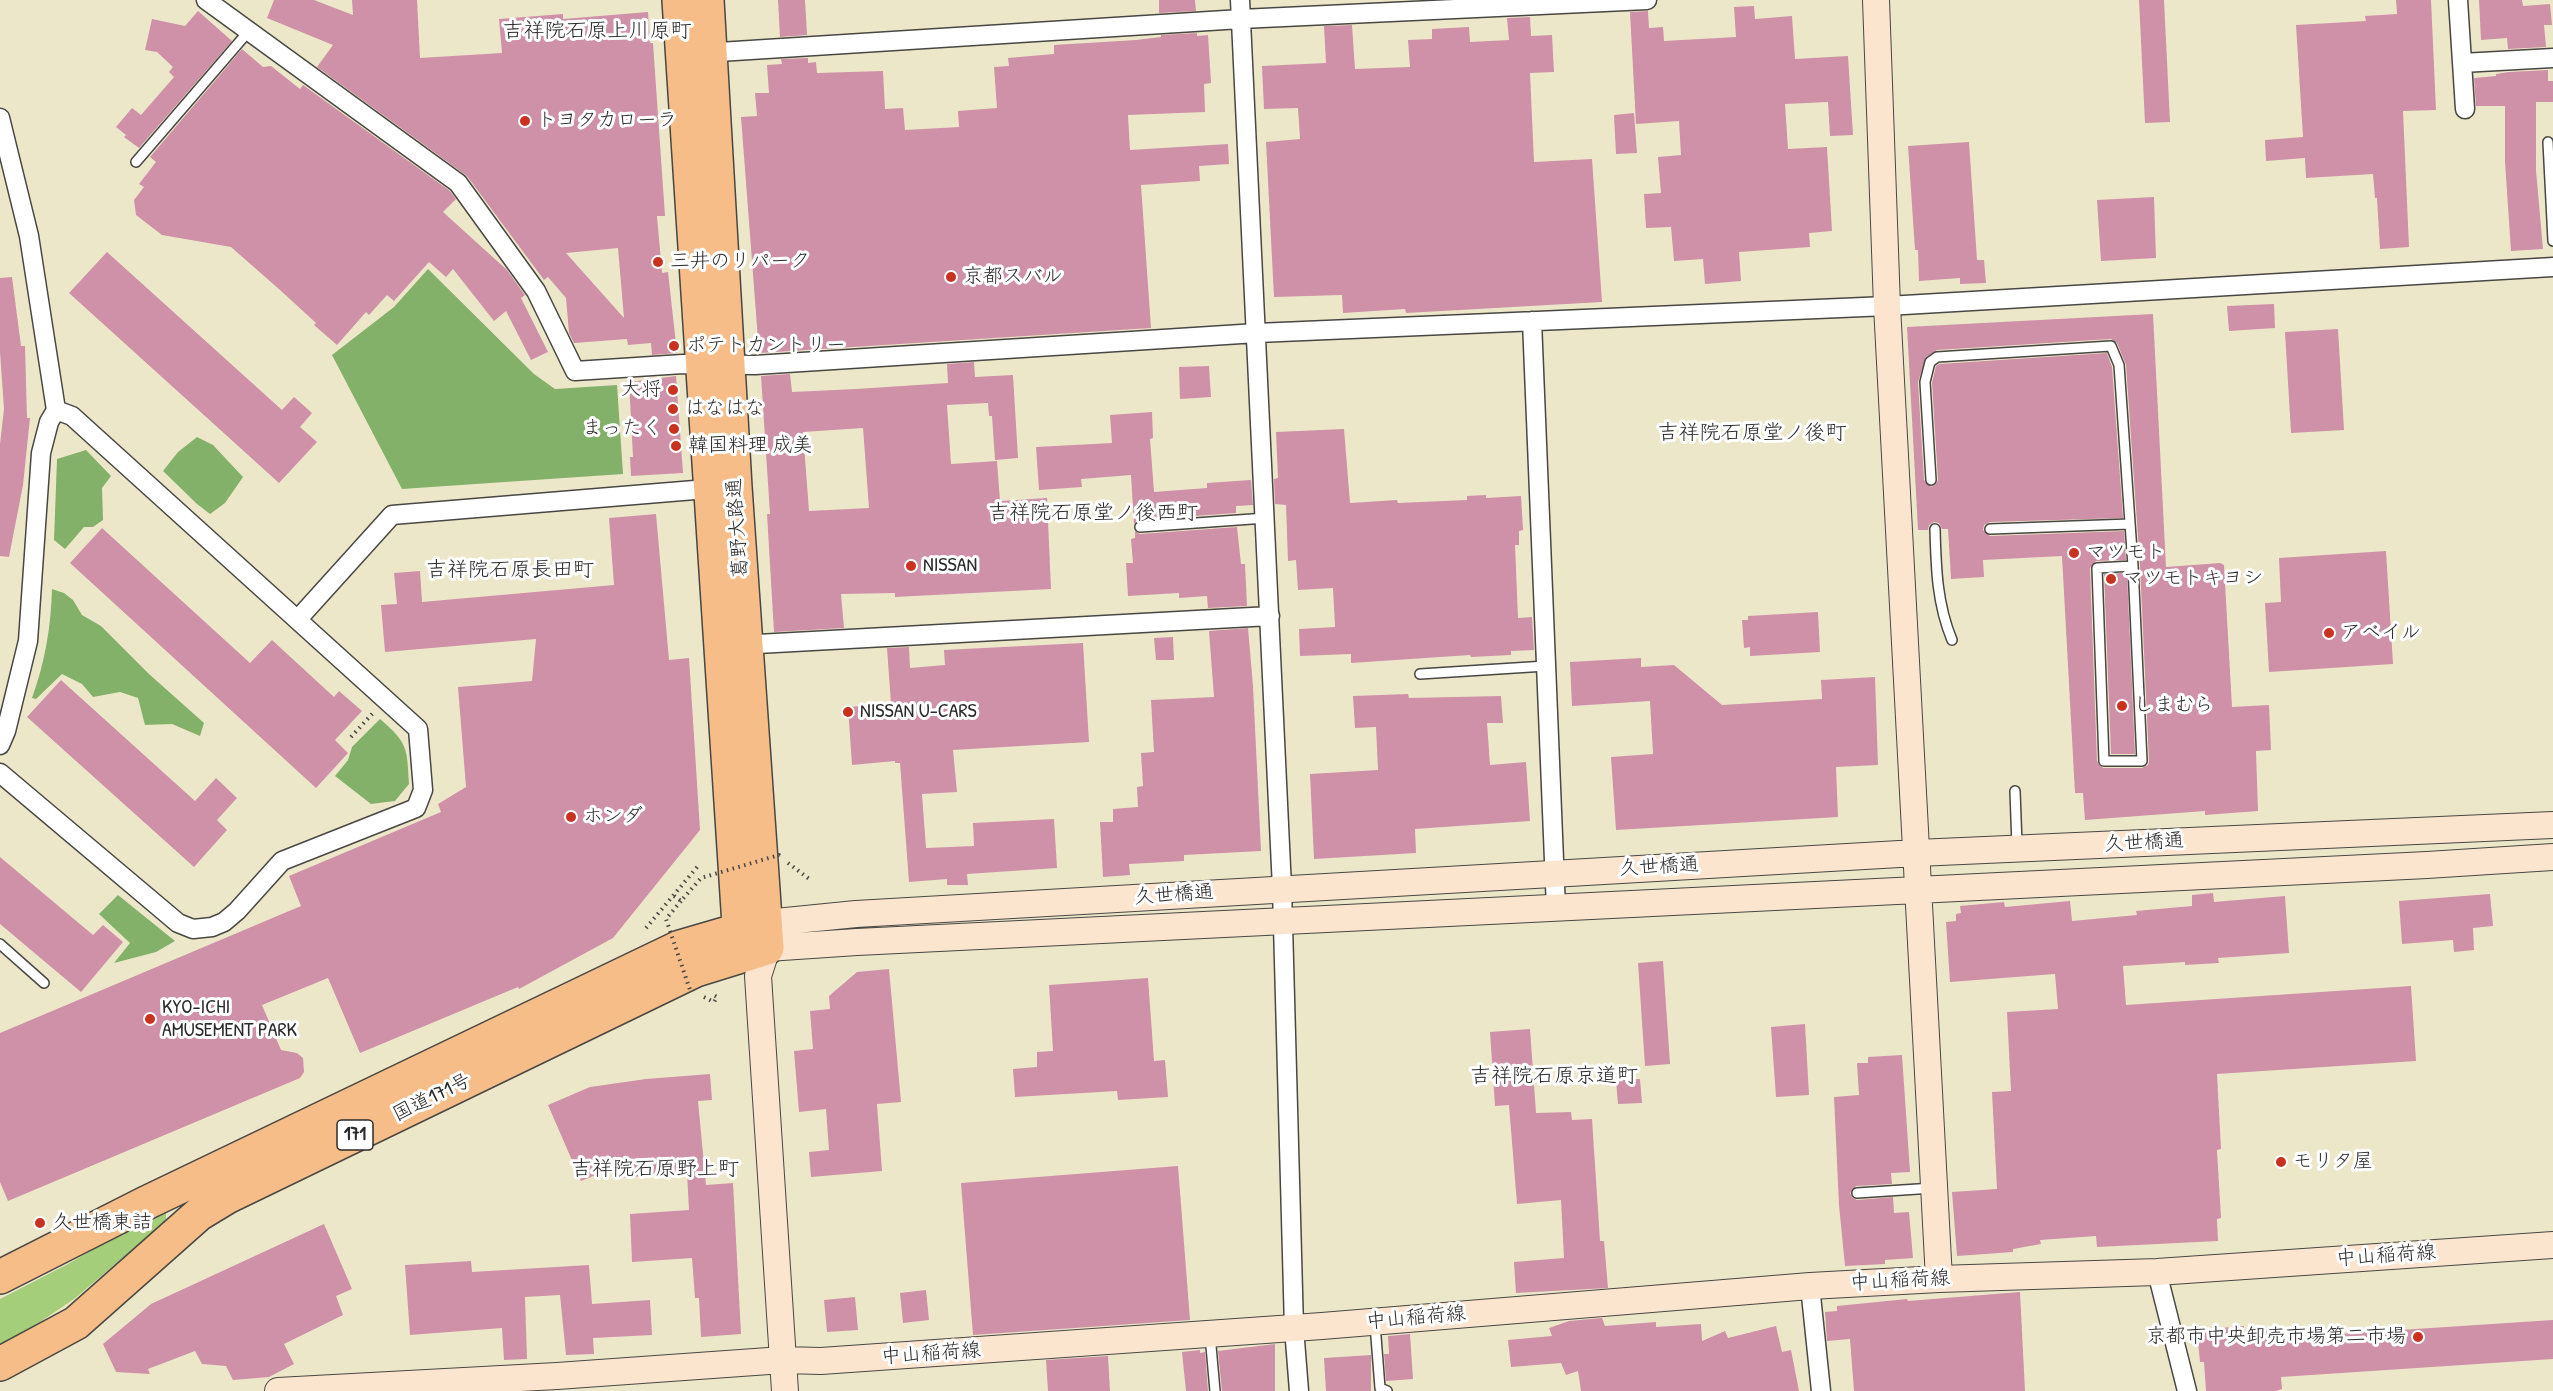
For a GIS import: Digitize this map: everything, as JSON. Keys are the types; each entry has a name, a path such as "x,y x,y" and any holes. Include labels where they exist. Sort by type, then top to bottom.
{"highway":[{"name":"葛野大路通","path":"680,0 697,53"},
{"name":"葛野大路通","path":"707,0 697,53 754,947"},
{"name":"国道171号","path":"0,1277 146,1203 680,947 754,947"},
{"name":"国道171号","path":"0,1364 76,1323 191,1221 226,1197 696,970 754,947"}],"street":[{"path":"206,0 458,183 536,291 575,371 716,365 1257,333 1887,306 2553,267"},
{"path":"1240,0 1282,888 1294,1328 1299,1391"},
{"path":"697,53 1241,19 1647,0"},
{"path":"1876,0 1887,306 1940,1279"},
{"path":"2458,0 2465,109"},
{"path":"2462,63 2553,58"},
{"path":"0,118 29,236 56,410 49,422 41,453 28,641 6,731 0,745"},
{"path":"1532,321 1556,909"},
{"path":"0,773 178,923 193,928 212,927 224,922 237,911 282,861 416,808 423,790 417,729 72,416 56,410"},
{"path":"298,619 392,515 723,488"},
{"path":"734,646 1270,616"},
{"name":"久世橋通","path":"754,947 856,914 1917,853 2553,825"},
{"name":"久世橋通","path":"754,947 2427,866 2553,857"},
{"path":"754,947 785,1391"},
{"name":"中山稲荷線","path":"278,1391 557,1383 783,1360 821,1361 1210,1335 1810,1286 2157,1272 2553,1245"},
{"path":"2157,1272 2187,1391"},
{"path":"1810,1286 1821,1391"}],"lane":[{"path":"136,162 248,32"},
{"path":"2548,142 2553,241"},
{"path":"1930,480 1925,382 1930,362 1936,357 2111,346 2119,365 2133,566 2142,761 2104,760 2097,568 2133,566"},
{"path":"1140,527 1266,518"},
{"path":"1990,529 2130,524"},
{"path":"1935,529 1936,576 1945,622 1952,640"},
{"path":"1420,674 1546,666"},
{"path":"2015,790 2017,849"},
{"path":"0,944 45,983"},
{"path":"1857,1193 1935,1188"},
{"path":"1374,1322 1380,1388 1387,1391"},
{"path":"1210,1335 1215,1391"}],"path":[{"path":"351,737 386,700"},
{"path":"690,990 666,919 701,878 779,855 812,881"},
{"path":"646,928 698,866"},
{"path":"674,896 681,901"},
{"path":"711,1001 714,1002 717,997 713,995"}],"green space":[{"path":"428,269 534,374 555,389 617,385 623,474 402,489 332,355 394,307"},
{"path":"197,437 213,445 243,477 225,503 210,514 163,471 178,452"},
{"path":"86,450 111,476 102,488 103,520 93,527 84,527 65,549 54,540 57,459"},
{"path":"52,589 64,593 73,600 82,615 101,626 149,674 204,723 200,736 172,724 145,725 138,698 120,692 93,697 82,684 62,674 36,699 32,698 46,644"},
{"path":"380,719 396,734 404,747 408,762 409,784 395,801 371,804 335,776 348,760 352,747"},
{"path":"118,895 175,941 156,952 114,963 130,943 99,914"},
{"path":"163,1209 166,1213 166,1221 74,1299 0,1349 0,1299 68,1264"}],"building":[{"name":"トヨタカローラ","path":"274,0 314,0 353,15 352,0 417,0 420,58 502,53 499,19 563,14 563,19 648,12 650,43 653,43 665,216 657,216 662,273 668,272 677,353 652,355 651,343 628,345 627,339 574,343 569,333 566,298 548,277 544,280 467,176 317,67 333,45 267,18","holes":["618,248 624,318 566,253"]},
{"path":"778,0 805,0 807,35 780,37"},
{"path":"1159,0 1195,0 1196,11 1159,13"},
{"path":"2139,0 2164,0 2170,122 2145,123"},
{"path":"2396,0 2431,0 2436,110 2403,111 2409,247 2380,249 2373,174 2306,178 2305,158 2266,161 2265,140 2303,137 2296,25 2366,21 2365,16 2397,14"},
{"path":"2479,0 2522,0 2523,6 2550,4 2552,25 2544,25 2546,47 2508,49 2507,38 2481,40"},
{"path":"1754,6 1755,19 1792,16 1795,59 1848,56 1853,135 1830,136 1828,102 1785,104 1788,149 1827,147 1832,231 1809,233 1810,247 1739,252 1741,281 1705,284 1703,259 1674,261 1671,227 1646,228 1644,194 1661,193 1658,157 1681,155 1679,121 1636,124 1630,12 1648,11 1649,28 1663,27 1664,41 1736,37 1734,7"},
{"path":"198,11 232,41 139,148 124,137 126,135 116,127 132,108 141,115 174,77 169,72 173,67 157,52 145,50 152,19 185,26"},
{"path":"1530,17 1531,36 1552,35 1554,72 1530,73 1534,162 1592,159 1602,302 1406,313 1405,309 1343,313 1342,295 1274,297 1266,142 1300,139 1298,108 1264,109 1262,66 1326,63 1324,26 1352,25 1355,69 1410,67 1408,40 1432,39 1432,29 1469,27 1470,42 1509,40 1507,18"},
{"name":"京都スバル","path":"1197,33 1197,36 1208,35 1211,83 1204,84 1205,112 1128,115 1130,150 1228,144 1229,164 1199,166 1200,181 1141,185 1151,328 759,353 741,117 757,116 755,93 769,93 767,65 782,64 781,59 808,58 808,63 816,62 817,73 883,71 885,109 903,108 905,130 959,127 958,111 997,108 994,67 1009,66 1008,58 1054,54 1054,45 1136,40 1161,37 1161,35"},
{"path":"242,49 263,67 271,66 300,89 303,85 450,191 456,199 443,212 507,270 525,295 521,298 548,352 531,360 506,311 494,321 453,269 446,277 429,262 394,301 387,295 369,315 366,312 337,345 314,325 316,323 231,247 162,235 136,215 134,200 144,187 139,184 156,162 150,157"},
{"path":"2548,70 2548,81 2553,81 2553,102 2536,102 2536,170 2543,249 2511,251 2505,162 2505,106 2476,106 2474,78 2509,72"},
{"path":"1634,113 1637,153 1616,154 1614,115"},
{"path":"1969,142 1977,260 1984,260 1986,283 1960,284 1960,278 1919,281 1908,146"},
{"path":"2154,197 2156,258 2101,261 2097,200"},
{"path":"107,252 282,410 294,397 312,413 300,427 317,442 279,483 69,293"},
{"path":"12,277 21,346 25,346 27,418 30,418 23,485 9,557 0,556 0,444 4,409 0,352 0,278"},
{"path":"2274,304 2275,328 2229,331 2227,306"},
{"name":"マツモト","path":"2153,314 2166,567 2220,563 2224,565 2232,707 2269,705 2271,750 2256,751 2258,811 2205,815 2205,811 2085,820 2083,793 2075,793 2062,556 1983,560 1984,577 1951,579 1948,529 1942,529 1939,523 1934,522 1929,525 1928,530 1918,530 1907,327","holes":["2111,339 2117,343 2126,365 2140,566 2149,761 2148,765 2142,768 2103,768 2097,761 2090,568 2096,561 2126,560 2124,531 1990,536 1983,530 1984,525 1990,522 2123,518 2112,367 2107,353 1936,366 1932,383 1938,480 1931,487 1924,480 1918,382 1926,357 1937,350"]},
{"path":"2338,329 2344,430 2291,433 2285,332"},
{"path":"974,362 975,377 1013,375 1018,458 995,460 992,416 989,416 988,403 947,405 951,464 997,461 1000,501 1047,498 1051,589 895,597 895,593 841,594 844,628 774,632 767,514 770,514 761,376 790,374 792,392 856,389 948,383 947,364","holes":["863,428 869,508 809,511 803,432"]},
{"path":"1209,366 1211,397 1180,399 1179,367"},
{"path":"676,376 683,473 631,476 630,457 633,457 629,382"},
{"path":"1152,412 1153,438 1150,439 1154,492 1207,488 1207,483 1251,480 1253,505 1236,506 1236,513 1140,520 1134,524 1131,475 1081,479 1082,487 1039,490 1036,447 1112,443 1110,415"},
{"path":"1344,429 1350,503 1467,500 1467,496 1486,495 1486,498 1521,496 1523,530 1519,531 1519,545 1515,545 1518,618 1532,617 1534,650 1511,651 1511,655 1471,657 1470,655 1351,663 1351,654 1300,656 1299,629 1335,627 1333,588 1298,590 1296,560 1288,561 1286,505 1275,504 1274,479 1278,478 1276,432"},
{"path":"656,514 669,660 689,658 700,830 613,938 519,989 518,987 360,1053 328,978 262,1005 281,1050 297,1053 303,1058 304,1072 300,1078 8,1201 0,1182 0,1033 301,906 289,876 441,812 438,804 466,787 458,687 532,681 536,639 385,652 381,605 397,604 394,573 420,571 422,602 614,585 609,518"},
{"path":"1237,527 1241,564 1245,564 1247,606 1208,608 1207,596 1179,598 1179,593 1128,596 1126,563 1133,563 1131,539 1135,538 1135,531 1140,534"},
{"path":"102,528 250,663 272,640 334,697 339,691 362,711 335,740 348,753 316,788 70,563"},
{"name":"アベイル","path":"2386,551 2393,664 2269,672 2265,603 2281,602 2279,558"},
{"path":"2127,573 2135,754 2111,754 2104,574"},
{"path":"1818,612 1820,652 1750,656 1750,647 1744,648 1742,620 1748,620 1748,616"},
{"path":"1248,628 1261,851 1184,855 1184,861 1129,864 1130,875 1103,877 1100,822 1113,822 1113,809 1138,807 1137,787 1143,786 1141,753 1154,752 1151,700 1214,697 1209,631"},
{"path":"1173,637 1174,660 1156,660 1154,638"},
{"path":"1083,643 1089,742 953,750 957,792 922,794 926,848 974,846 973,823 1054,819 1057,868 967,874 968,885 947,885 947,879 909,882 900,763 895,763 895,761 852,765 848,707 891,704 887,648 909,647 910,668 945,665 944,650"},
{"path":"1641,658 1641,667 1674,665 1722,705 1822,699 1821,680 1875,677 1878,765 1836,767 1838,817 1616,830 1611,757 1653,754 1650,701 1572,706 1570,662"},
{"path":"61,680 195,801 216,778 237,798 217,820 227,830 194,867 27,717"},
{"path":"1408,694 1409,698 1501,696 1503,723 1487,723 1490,765 1526,762 1530,821 1415,829 1416,853 1314,859 1310,774 1378,770 1376,727 1355,728 1353,696"},
{"path":"0,857 93,935 103,925 123,942 81,992 0,924"},
{"path":"2213,893 2214,902 2285,896 2289,953 2218,958 2219,963 2185,965 2185,962 2123,966 2126,1005 2411,986 2416,1061 2217,1074 2221,1149 2217,1150 2221,1218 2217,1219 2218,1241 2097,1247 2096,1236 2040,1240 2041,1244 2013,1249 2013,1252 1957,1256 1952,1192 1997,1189 1992,1092 2011,1091 2007,1012 2058,1009 2055,974 1950,982 1946,922 1956,921 1956,914 1961,913 1960,906 2004,902 2005,907 2070,901 2072,921 2137,915 2136,911 2192,906 2192,895"},
{"path":"2490,894 2493,926 2473,928 2474,950 2454,952 2453,940 2402,944 2399,901"},
{"path":"1663,961 1670,1064 1645,1066 1638,963"},
{"path":"889,969 901,1102 877,1104 882,1171 811,1177 809,1152 829,1150 826,1109 799,1112 794,1051 813,1049 810,1011 830,1009 829,996 857,972"},
{"path":"1148,978 1154,1061 1165,1060 1168,1097 1118,1100 1117,1091 1015,1097 1013,1069 1037,1067 1037,1052 1053,1051 1049,985"},
{"path":"1805,1024 1809,1095 1776,1097 1771,1027"},
{"path":"1530,1029 1536,1113 1571,1112 1572,1120 1592,1119 1600,1241 1604,1241 1608,1288 1516,1293 1514,1262 1564,1258 1561,1200 1517,1204 1509,1105 1495,1106 1490,1032"},
{"path":"1902,1055 1910,1172 1891,1173 1892,1184 1856,1186 1850,1193 1857,1200 1893,1197 1894,1213 1909,1212 1913,1258 1885,1260 1885,1264 1845,1266 1839,1205 1834,1097 1859,1095 1857,1063 1868,1063 1868,1057"},
{"path":"710,1074 712,1100 698,1101 706,1185 733,1183 741,1334 701,1337 699,1298 695,1298 692,1258 632,1262 630,1214 689,1210 687,1173 617,1178 613,1168 581,1181 548,1105 590,1087 646,1079"},
{"path":"1640,1079 1642,1103 1618,1104 1616,1080"},
{"path":"1178,1166 1190,1320 973,1335 961,1183"},
{"path":"324,1224 352,1289 336,1296 343,1315 284,1344 294,1364 269,1377 233,1380 226,1366 202,1364 195,1351 148,1369 150,1374 116,1372 103,1344 151,1304"},
{"path":"471,1261 472,1272 589,1265 592,1304 650,1300 652,1335 593,1338 594,1354 566,1355 560,1295 525,1297 527,1359 504,1360 502,1328 410,1335 405,1265"},
{"path":"926,1290 929,1320 903,1323 900,1293"},
{"path":"2020,1292 2025,1391 1854,1391 1850,1339 1827,1341 1825,1312 1837,1311 1837,1306"},
{"path":"855,1297 858,1330 827,1332 824,1300"},
{"path":"1602,1318 1605,1326 1656,1322 1656,1327 1701,1324 1702,1341 1725,1331 1728,1338 1776,1326 1782,1352 1791,1350 1799,1391 1581,1391 1578,1371 1566,1375 1561,1363 1511,1367 1508,1340 1552,1336 1549,1328 1569,1321"},
{"path":"2553,1320 2553,1359 2281,1377 2282,1389 2276,1391 2206,1391 2204,1362 2200,1362 2197,1330 2244,1326 2244,1330 2277,1328 2278,1338"},
{"path":"1410,1334 1413,1379 1386,1381 1384,1354 1389,1354 1388,1336"},
{"path":"1275,1344 1275,1391 1222,1391 1218,1351"},
{"path":"1200,1350 1200,1353 1205,1352 1208,1391 1186,1391 1182,1352"},
{"path":"1371,1355 1371,1391 1326,1391 1324,1358"},
{"path":"1108,1356 1110,1391 1048,1391 1046,1360"}],"place":[{"name":"トヨタカローラ","path":"525,121"},
{"name":"三井のリパーク","path":"658,262"},
{"name":"京都スバル","path":"951,277"},
{"name":"ポテトカントリー","path":"674,346"},
{"name":"大将","path":"673,390"},
{"name":"はなはな","path":"673,409"},
{"name":"まったく","path":"674,429"},
{"name":"韓国料理 成美","path":"676,446"},
{"name":"マツモト","path":"2074,553"},
{"name":"NISSAN","path":"911,566"},
{"name":"マツモトキヨシ","path":"2111,579"},
{"name":"アベイル","path":"2329,633"},
{"name":"しまむら","path":"2122,706"},
{"name":"NISSAN U-CARS","path":"848,712"},
{"name":"ホンダ","path":"571,817"},
{"name":"KYO-ICHI AMUSEMENT PARK","path":"150,1019"},
{"name":"モリタ屋","path":"2281,1162"},
{"name":"久世橋東詰","path":"40,1223"},
{"name":"京都市中央卸売市場第二市場","path":"2418,1337"}],"district":[{"name":"吉祥院石原上川原町","path":"597,31"},
{"name":"吉祥院石原堂ノ後町","path":"1752,433"},
{"name":"吉祥院石原堂ノ後西町","path":"1093,513"},
{"name":"吉祥院石原長田町","path":"510,570"},
{"name":"吉祥院石原京道町","path":"1554,1076"},
{"name":"吉祥院石原野上町","path":"655,1169"}]}
